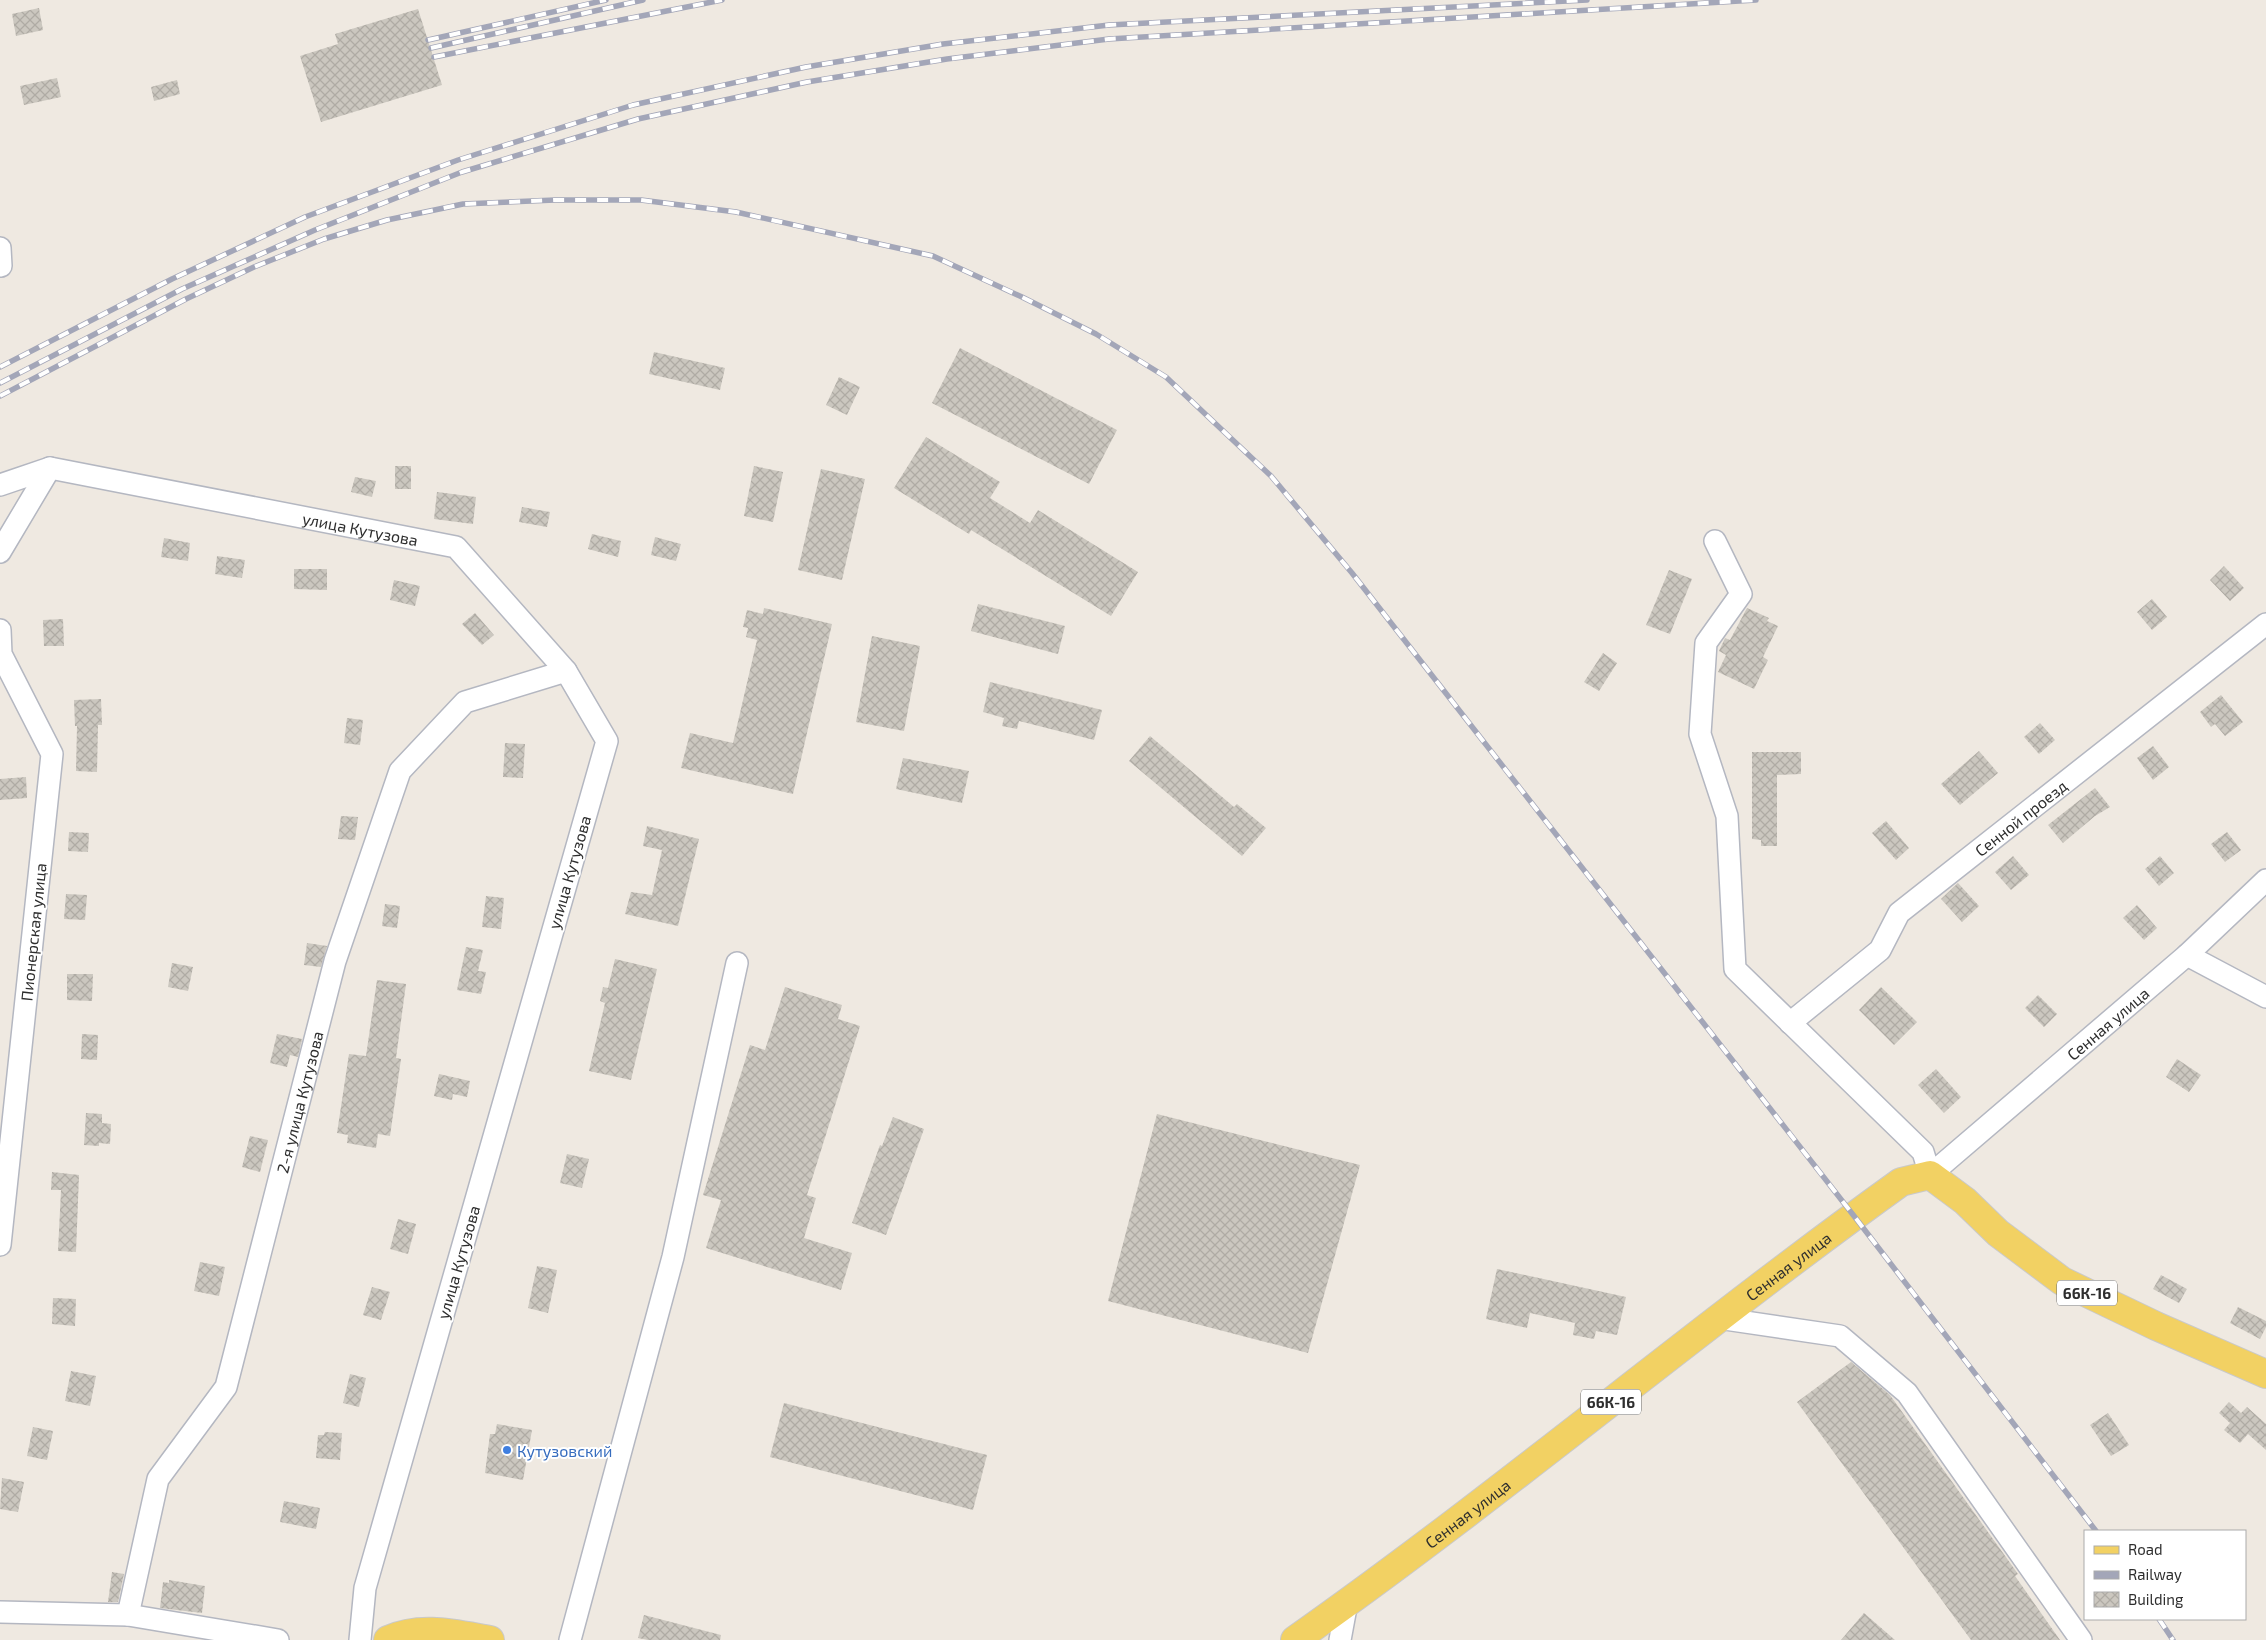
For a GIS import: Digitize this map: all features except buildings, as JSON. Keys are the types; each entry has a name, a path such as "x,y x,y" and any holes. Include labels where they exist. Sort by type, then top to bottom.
{"main road":[{"name":"Сенная улица","path":"1296,1640 1505,1486 1718,1318 1901,1182 1930,1175"},
{"name":"66К-16","path":"1930,1175 1965,1201 1998,1232 2062,1281 2156,1326 2266,1374"},
{"path":"388,1640 399,1635 433,1630 490,1640"}],"street":[{"path":"0,248 1,266"},
{"path":"0,485 50,468"},
{"path":"0,552 50,468"},
{"name":"улица Кутузова","path":"50,468 456,548 566,671 607,741 368,1578 360,1640"},
{"path":"1715,541 1741,594 1706,643 1700,734 1726,816 1734,969 1922,1152 1930,1175"},
{"name":"Сенной проезд","path":"1790,1023 1880,950 1899,913 2266,624"},
{"name":"Пионерская улица","path":"0,630 1,654 52,754 0,1245"},
{"name":"2-я улица Кутузова","path":"128,1615 158,1478 226,1386 335,961 400,771 465,702 566,671"},
{"name":"Сенная улица","path":"1930,1175 2188,955 2266,880"},
{"path":"2188,955 2266,997"},
{"path":"570,1640 673,1258 737,963"},
{"path":"1718,1318 1840,1336 1907,1393 2081,1640"},
{"path":"1340,1640 1347,1602"},
{"path":"0,1612 128,1615 278,1640"}],"railway":[{"path":"428,40 606,0"},
{"path":"431,48 643,0"},
{"path":"434,57 722,0"},
{"path":"0,367 172,279 305,217 458,160 633,105 806,67 943,44 1109,25 1587,0"},
{"path":"0,383 182,289 315,230 462,172 638,119 807,82 947,59 1109,39 1756,0"},
{"path":"0,396 186,299 254,267 324,239 387,220 463,204 555,200 641,200 736,212 933,256 1096,334 1166,377 1271,476 1352,573 1854,1216 2095,1530"},
{"path":"2160,1620 2173,1640"}],"place":[{"name":"Кутузовский","path":"507,1450"}]}
